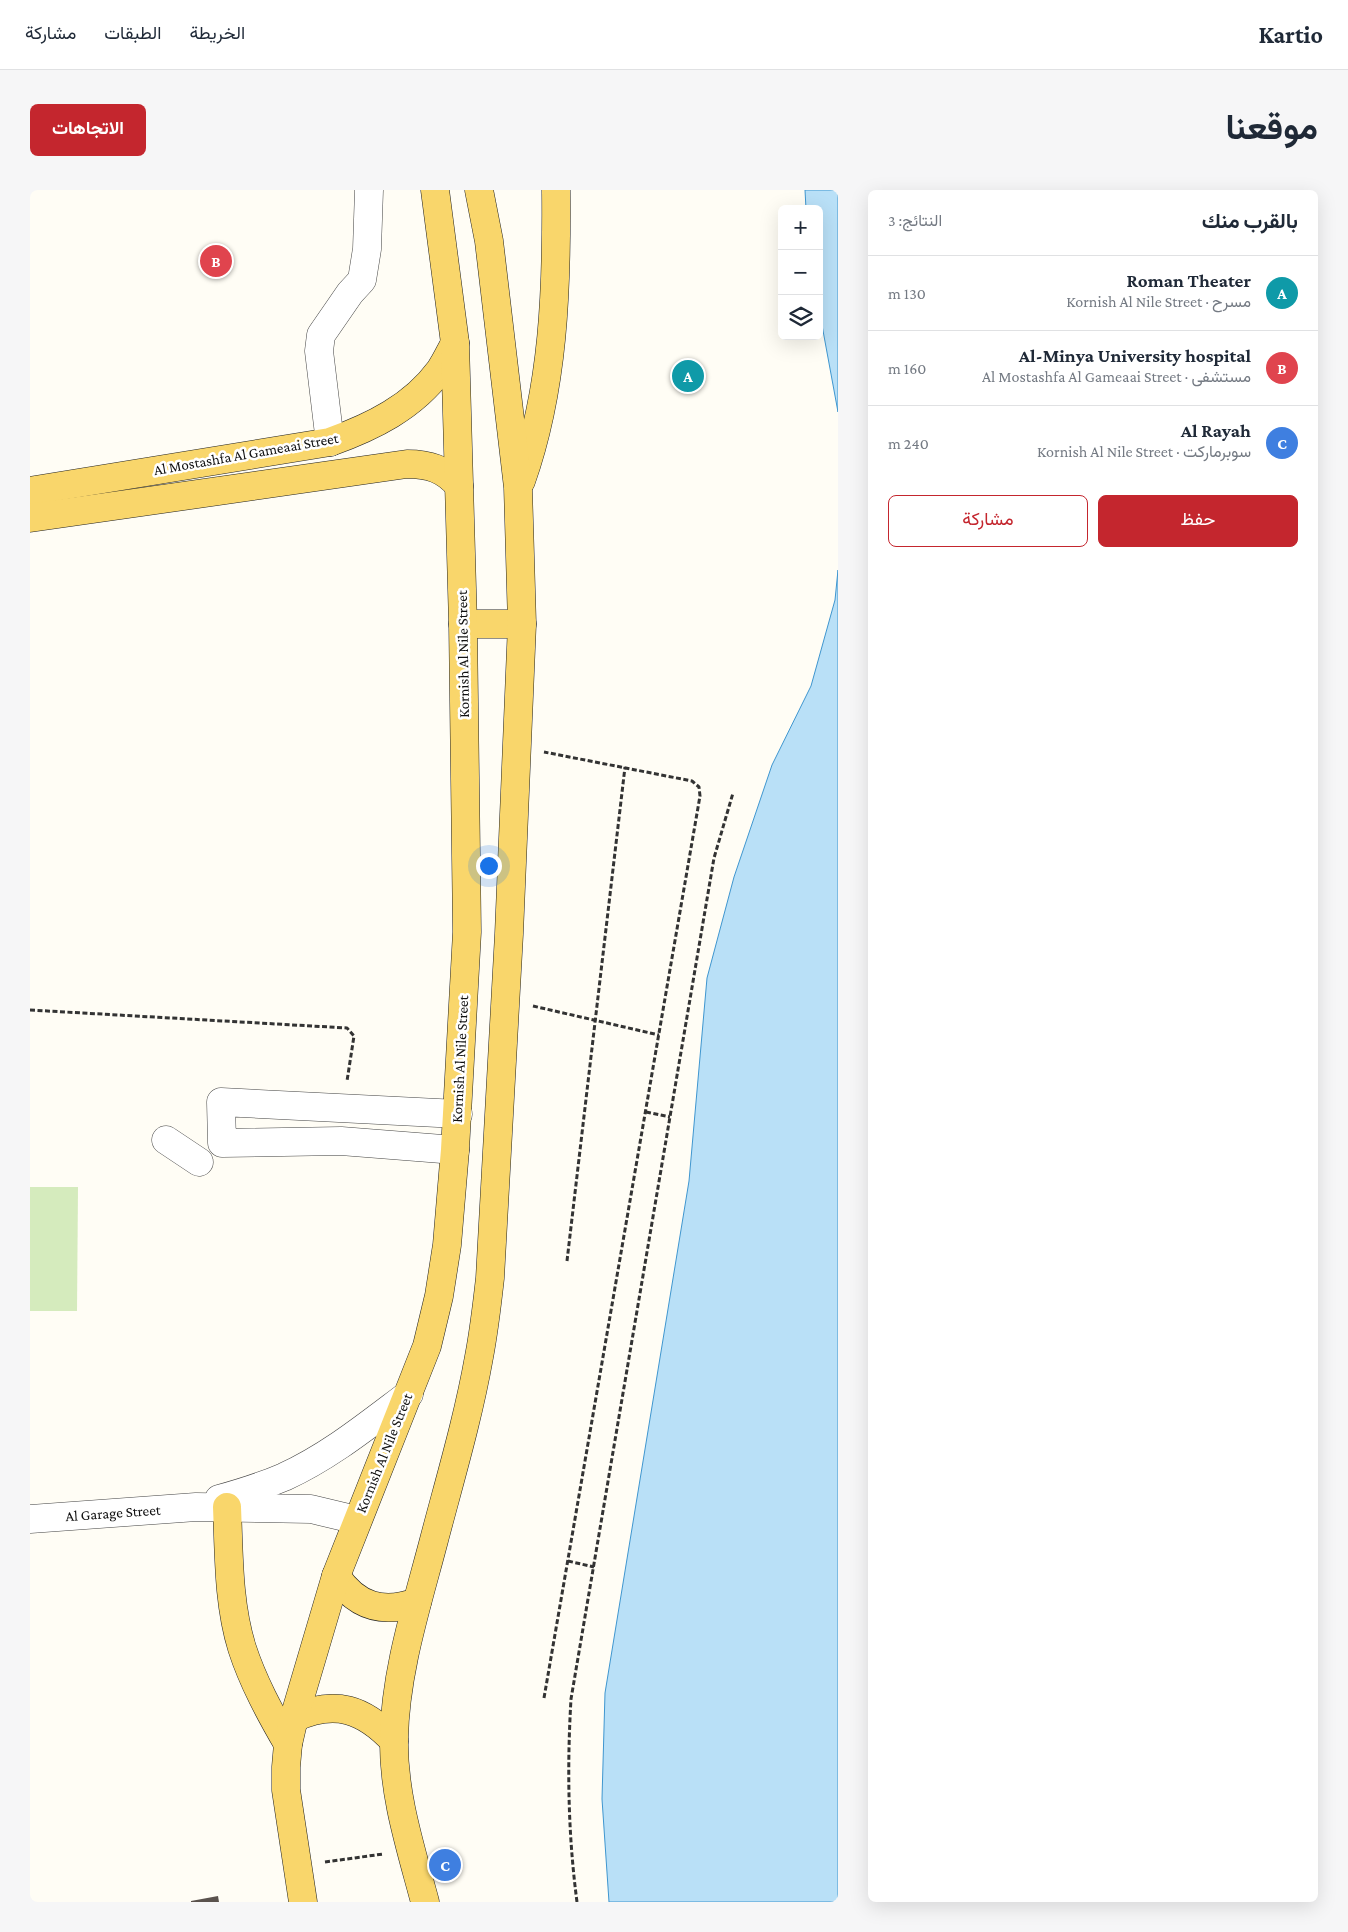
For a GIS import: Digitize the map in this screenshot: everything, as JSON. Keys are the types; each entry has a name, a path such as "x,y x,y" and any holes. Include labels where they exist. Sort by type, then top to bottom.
{"main road":[{"name":"Kornish Al Nile Street","path":"303,1902 286,1790 286,1767 291,1731 336,1576 409,1394 426,1346 439,1296 447,1245 458,1114 467,932 463,624 455,343 435,190"},
{"path":"425,1902 399,1805 394,1741 395,1709 417,1602 463,1431 480,1355 490,1278 522,624 518,487 489,241 479,190"},
{"path":"518,487 540,422 546,383 555,297 556,190"},
{"name":"Al Mostashfa Al Gameaai Street","path":"30,491 330,442 363,430 395,413 422,391 441,369 455,343"},
{"name":"Al Mostashfa Al Gameaai Street","path":"30,518 407,464 422,464 437,468 451,476 459,486"},
{"path":"463,624 522,624"},
{"path":"227,1507 231,1589 235,1618 242,1647 263,1701 291,1731 310,1710 329,1708 348,1710 365,1716 381,1726 394,1741"},
{"path":"336,1576 345,1589 358,1599 372,1606 395,1608 417,1602"}],"street":[{"path":"330,442 319,351 321,335 350,293 362,280 367,249 369,190"},
{"path":"455,1150 341,1141 222,1142 222,1102 458,1114"},
{"path":"341,1141 342,1109"},
{"path":"166,1140 199,1162"},
{"name":"Al Garage Street","path":"196,1507 264,1485 305,1467 344,1443 409,1394"},
{"name":"Al Garage Street","path":"30,1519 196,1507 227,1507 311,1509 357,1520"}],"path":[{"path":"517,746 692,781 699,787 700,796 544,1698"},
{"path":"567,1261 625,767"},
{"path":"577,1902 571,1851 568,1742 571,1699 714,858 733,793"},
{"path":"505,1000 659,1035"},
{"path":"30,1010 347,1028 354,1036 342,1109"},
{"path":"646,1112 670,1117"},
{"path":"568,1561 594,1567"},
{"path":"297,1866 411,1850"}],"green space":[{"path":"30,1187 78,1187 77,1311 30,1311"}],"water":[{"path":"805,190 838,190 838,412 823,331 823,205 806,205"},
{"path":"838,570 838,1902 609,1902 602,1799 605,1693 689,1181 707,978 734,877 772,765 811,686 835,600"}],"building":[{"path":"218,1896 219,1902 191,1902 191,1901"}],"place":[{"name":"Al-Minya University hospital","path":"216,261"},
{"name":"Roman Theater","path":"688,376"},
{"name":"Al Rayah","path":"445,1865"}]}
